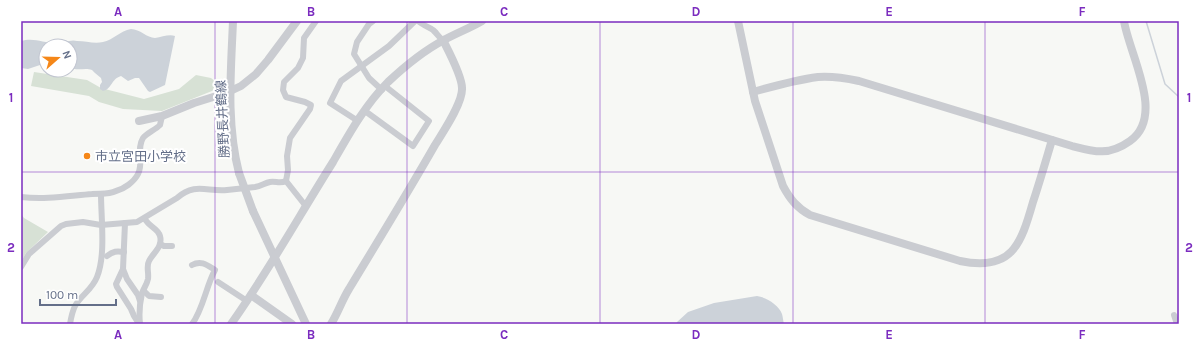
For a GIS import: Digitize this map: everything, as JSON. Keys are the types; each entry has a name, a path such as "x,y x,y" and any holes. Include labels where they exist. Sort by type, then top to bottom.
{"street":[{"name":"勝野長井鶴線","path":"233,21 231,91 232,137 236,161 253,211 306,324"},
{"path":"138,121 162,116 241,86 256,74 297,21"},
{"path":"305,205 286,181 288,170 287,156 290,138 310,109 311,105 286,97 283,86 284,82 298,68 303,58 304,38 316,21"},
{"path":"365,111 413,146 429,121 369,78 361,67 354,54 357,42 369,24 373,21"},
{"path":"358,121 330,103 341,81 389,46 415,21"},
{"path":"330,324 346,294 451,117 461,97 461,80 443,40 434,31 418,21"},
{"path":"231,324 249,298 358,121 383,88 414,60 443,40 482,21"},
{"path":"738,21 755,101 783,186 788,196 801,210 822,219 960,261 974,264 993,263 1006,257 1014,250 1024,233 1052,140"},
{"path":"753,92 819,77 858,80 1072,146 1098,152 1117,149 1135,138 1140,131 1146,115 1146,99 1124,21"},
{"path":"21,197 49,198 108,194 117,191 130,183 138,174 140,144 147,134 160,125 162,116"},
{"path":"21,266 29,254 61,226 66,224 84,222 101,225 137,222 145,219 182,193 191,190 199,188 225,190 257,186 272,182 282,183 286,181"},
{"path":"70,324 75,305 92,287 102,260 101,194"},
{"path":"140,324 142,294 148,280 149,260 156,253 160,244 160,236 157,230 147,223 145,219"},
{"path":"125,224 123,269 116,287 140,324"},
{"path":"160,244 164,246 172,246"},
{"path":"107,256 112,252 124,252"},
{"path":"192,265 197,262 203,263 215,270 192,324"},
{"path":"123,269 138,295 141,305"},
{"path":"218,282 249,298 292,324"},
{"path":"141,305 148,290 149,296 161,297"},
{"path":"1174,315 1177,324"}],"shaded area":[{"path":"134,29 152,38 168,35 175,36 165,85 150,92 139,78 128,81 121,76 115,79 106,90 103,91 100,89 102,82 101,78 92,70 78,69 78,41 100,43 107,41 123,32"},
{"path":"21,41 38,41 38,66 28,69 21,68"},
{"path":"34,72 38,73 38,78 74,78 87,80 101,88 144,99 179,89 196,75 211,78 222,87 162,111 123,109 99,102 89,96 31,86"},
{"path":"21,214 24,218 48,232 26,253 21,262"},
{"path":"757,296 768,300 778,308 782,314 784,324 676,324 688,312 714,303"}],"waterway":[{"path":"1146,21 1165,84 1179,97"}],"place":[{"name":"市立宮田小学校","path":"87,156"}]}
